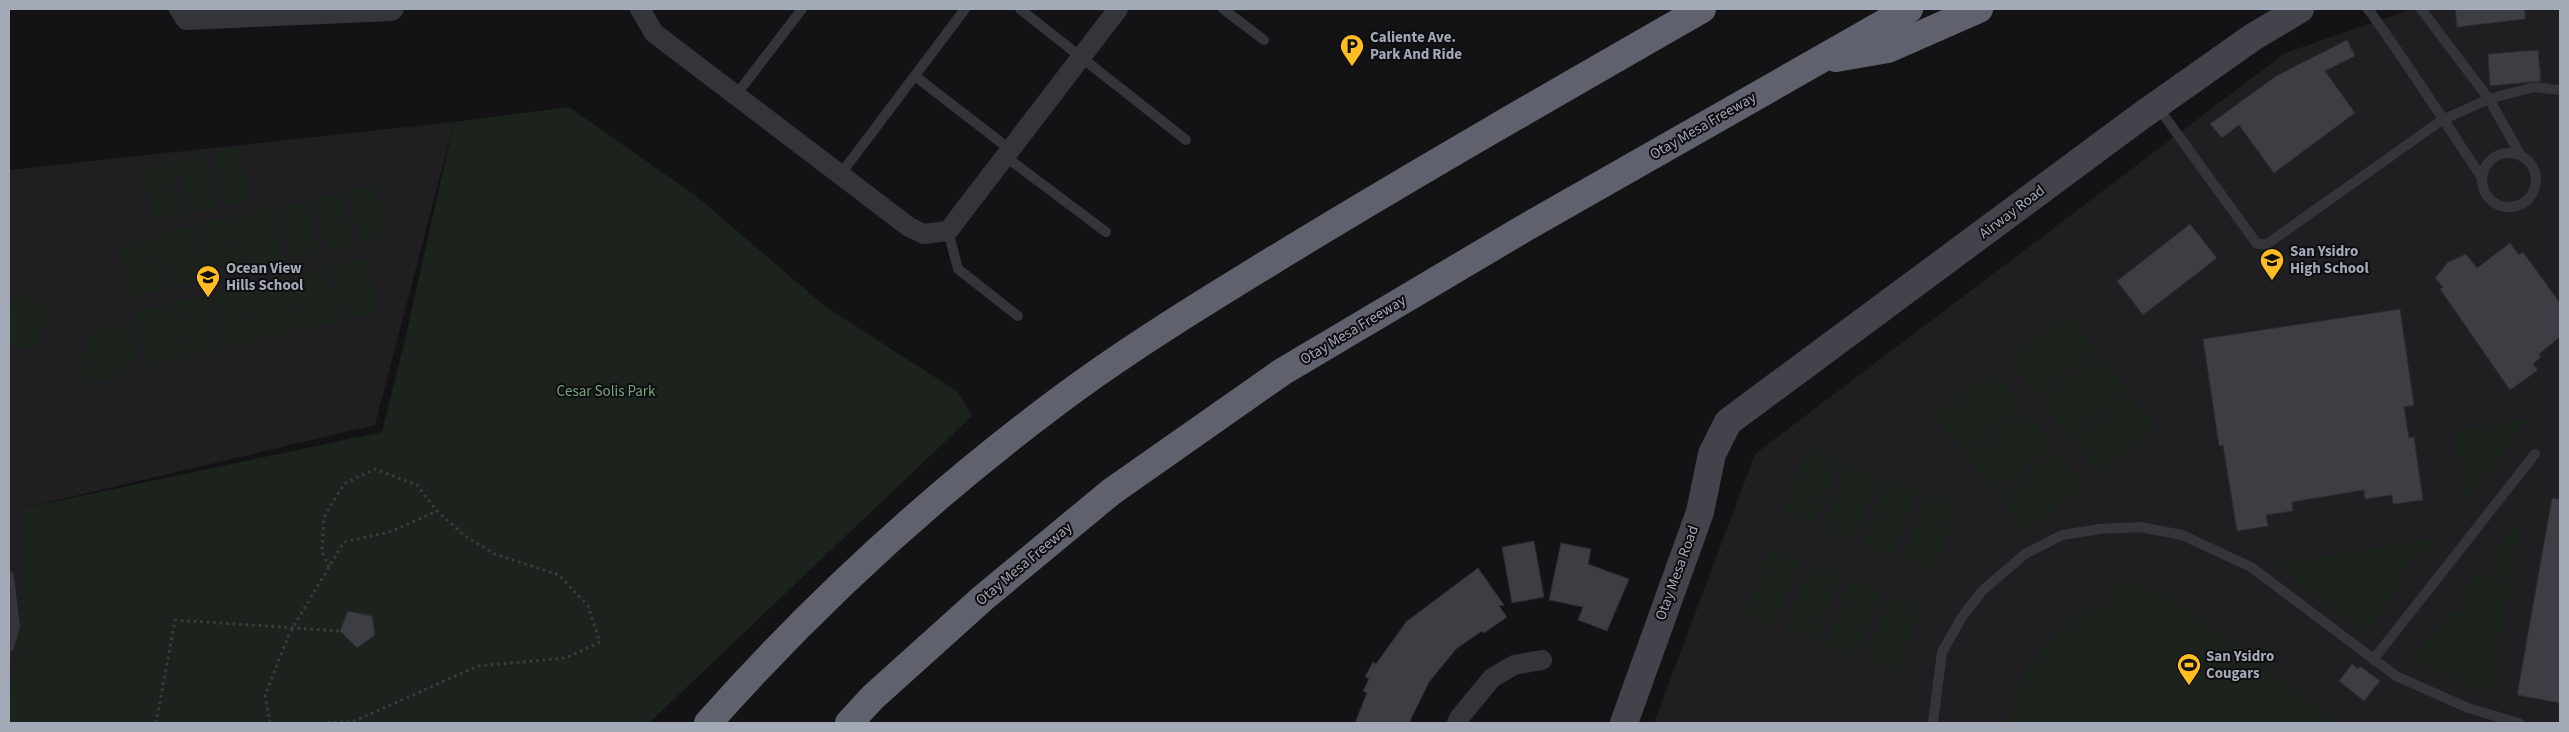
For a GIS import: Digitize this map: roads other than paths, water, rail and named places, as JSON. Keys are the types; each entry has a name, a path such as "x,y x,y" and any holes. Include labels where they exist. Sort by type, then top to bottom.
{"highway":[{"path":"1527,110 1674,9"},
{"path":"708,723 751,674 858,569 955,484 1053,404 1186,314 1326,228 1702,9"},
{"name":"Otay Mesa Freeway","path":"849,723 873,698 983,598 1111,492 1282,372 1523,229 1909,9"},
{"path":"1818,62 1888,49 1978,9"}],"main road":[{"name":"Airway Road","path":"1728,422 2156,105 2253,37 2300,9"},
{"name":"Otay Mesa Road","path":"1624,723 1700,512 1712,454 1728,422"}],"street":[{"path":"179,9 186,20 392,11 394,9"},
{"path":"640,9 654,33 909,227 924,234 948,232 1118,9"},
{"path":"1457,723 1492,678 1514,665 1542,660"}],"lane":[{"path":"736,95 802,9"},
{"path":"840,175 965,9"},
{"path":"1020,9 1186,140"},
{"path":"1223,9 1264,40"},
{"path":"2368,9 2420,80 2442,120 2482,178 2486,195 2500,206 2510,208 2526,202 2533,195 2536,177 2534,168 2522,156 2489,99 2421,9"},
{"path":"914,76 1106,232"},
{"path":"2156,105 2257,244 2267,244 2442,120 2489,99 2534,87 2560,90"},
{"path":"2482,178 2489,162 2496,156 2504,153 2522,156"},
{"path":"948,232 958,270 1018,316"},
{"path":"2373,660 2535,454"},
{"path":"1933,723 1942,652 1962,617 1982,591 2025,554 2062,535 2100,529 2140,527 2182,534 2251,567 2396,676 2459,704 2518,723"},
{"path":"9,647 15,626 10,576"}],"place":[{"name":"Caliente Ave. Park And Ride","path":"1352,67"},
{"name":"San Ysidro High School","path":"2272,281"},
{"name":"Ocean View Hills School","path":"208,298"},
{"name":"San Ysidro Cougars","path":"2189,686"}],"park label":[{"name":"Cesar Solis Park","path":"606,391"}]}
